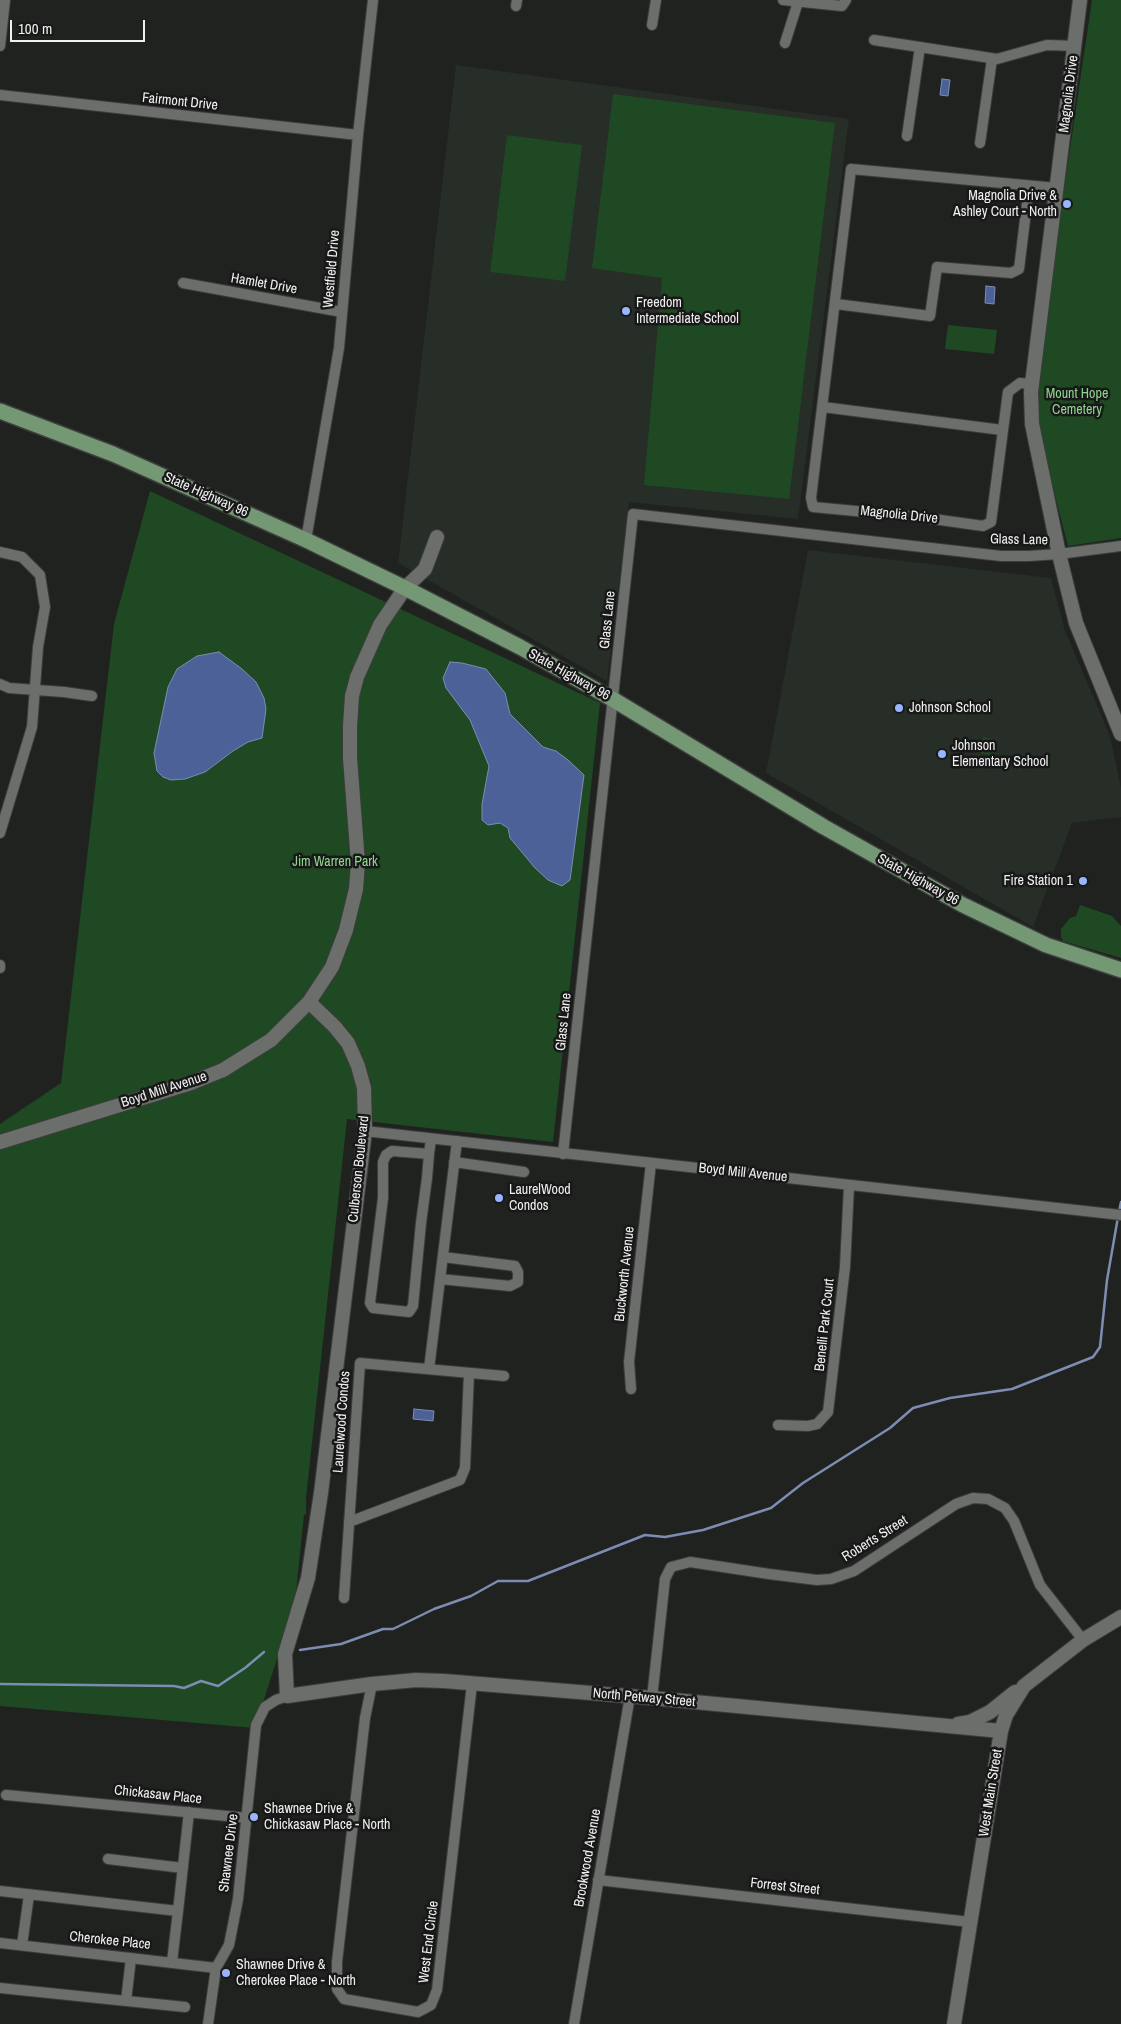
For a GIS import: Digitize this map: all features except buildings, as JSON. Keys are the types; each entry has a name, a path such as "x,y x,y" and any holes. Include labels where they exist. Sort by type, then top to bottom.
{"main road":[{"name":"State Highway 96","path":"0,411 113,454 306,540 405,588 520,647 614,700 824,827 963,905 1046,945 1121,970"}],"street":[{"path":"0,46 5,0"},
{"name":"Westfield Drive","path":"306,540 339,348 358,135 373,0"},
{"path":"652,25 656,0"},
{"path":"783,0 842,6 846,0"},
{"name":"Magnolia Drive","path":"1080,0 1032,384 1032,424 1059,554 1076,623 1121,734"},
{"path":"785,43 798,2"},
{"path":"874,40 992,59 1047,45 1075,46"},
{"path":"907,136 920,47"},
{"path":"980,144 992,59"},
{"name":"Fairmont Drive","path":"0,95 358,135"},
{"name":"Magnolia Drive","path":"1032,384 1020,383 1008,392 991,522 983,526 919,516 813,507 811,498 851,169 995,182 1029,187 1057,188"},
{"path":"836,304 930,316 937,267 1011,273 1019,269 1029,187"},
{"name":"Hamlet Drive","path":"182,283 342,312"},
{"path":"823,407 1002,430"},
{"name":"Glass Lane","path":"563,1154 633,514 1001,556 1059,554"},
{"path":"309,1002 332,967 346,930 356,889 358,863 357,833 350,758 352,696 364,659 380,625 405,588 425,568 437,537"},
{"path":"1059,554 1121,546"},
{"path":"0,552 22,557 40,575 45,607 38,647 32,727 0,833"},
{"path":"0,684 9,688 92,696"},
{"name":"Culberson Boulevard","path":"287,1696 285,1654 308,1578 321,1493 365,1132 364,1088 358,1066 348,1043 335,1026 309,1002"},
{"name":"Boyd Mill Avenue","path":"0,1142 191,1083 223,1070 270,1040 309,1002"},
{"name":"Boyd Mill Avenue","path":"365,1132 1121,1215"},
{"path":"429,1154 392,1151 386,1155 384,1162 383,1198 370,1302 373,1308 410,1312 413,1306 431,1139"},
{"path":"429,1369 457,1141"},
{"path":"454,1162 524,1172"},
{"name":"Buckworth Avenue","path":"631,1389 629,1362 651,1163"},
{"name":"Benelli Park Court","path":"778,1425 801,1426 817,1424 828,1412 845,1267 849,1186"},
{"path":"440,1279 510,1286 518,1282 518,1272 515,1266 443,1257"},
{"name":"Laurelwood Condos","path":"344,1598 360,1362 504,1376"},
{"path":"349,1522 460,1480 465,1468 469,1373"},
{"name":"Roberts Street","path":"652,1698 665,1579 671,1567 690,1562 816,1580 831,1579 854,1571 956,1504 973,1498 988,1499 1005,1508 1014,1521 1040,1585 1084,1640"},
{"name":"West Main Street","path":"954,2024 1001,1732 1008,1710 1024,1686 1084,1640 1120,1619"},
{"name":"North Petway Street","path":"287,1696 416,1680 630,1696 1001,1732"},
{"name":"West End Circle","path":"372,1684 365,1718 338,1952 337,1989 344,1998 418,2012 431,2005 437,1990 472,1684"},
{"path":"948,1727 970,1722 990,1712 1024,1686"},
{"name":"Shawnee Drive","path":"208,2024 216,1968 229,1945 238,1899 248,1818 256,1725 265,1707 287,1696"},
{"name":"Brookwood Avenue","path":"574,2024 630,1696"},
{"name":"Chickasaw Place","path":"6,1795 248,1818"},
{"path":"172,1962 189,1812"},
{"path":"108,1859 183,1868"},
{"name":"Forrest Street","path":"598,1880 970,1922"},
{"path":"0,1891 178,1912"},
{"path":"22,1945 29,1894"},
{"name":"Cherokee Place","path":"0,1943 216,1968"},
{"path":"126,2001 132,1958"},
{"path":"0,1988 185,2007"}],"shaded area":[{"name":"Freedom Intermediate School","path":"456,65 849,119 798,519 629,502 607,681 398,563"},
{"name":"Johnson Elementary School","path":"808,550 1051,578 1065,631 1110,736 1121,788 1121,817 1072,823 1033,927 766,773"}],"green space":[{"name":"Mount Hope Cemetery","path":"1092,0 1121,0 1121,538 1068,546 1032,406"},
{"path":"613,94 835,123 789,499 644,485 662,278 592,268"},
{"path":"507,135 582,145 565,281 490,272"},
{"path":"948,325 997,330 994,354 945,349"},
{"name":"Jim Warren Park","path":"150,491 600,703 553,1142 347,1119 306,1498 306,1514 304,1515 295,1602 255,1728 0,1706 0,1124 61,1083 114,624"},
{"path":"983,737 997,740 995,757 980,753"},
{"path":"1080,905 1112,916 1121,926 1121,958 1063,941 1061,929 1070,918 1076,916"}],"water":[{"path":"942,79 950,80 948,96 940,95"},
{"path":"986,286 995,287 994,304 985,303"},
{"path":"219,652 256,682 264,698 266,709 262,738 248,742 205,772 185,779 171,780 163,777 157,771 154,753 168,687 177,669 197,656"},
{"path":"450,662 486,669 505,693 510,714 543,747 556,751 584,775 570,880 562,886 548,880 535,868 510,838 508,828 500,823 488,825 482,820 482,804 489,766 470,720 446,688 443,678"},
{"path":"414,1409 434,1411 433,1421 413,1419"}],"waterway":[{"path":"1119,1212 1121,1202"},
{"path":"300,1650 341,1644 383,1629 393,1629 434,1609 471,1596 498,1581 528,1581 645,1535 665,1537 703,1530 771,1508 803,1483 890,1428 913,1408 950,1398 1012,1389 1093,1357 1100,1347 1107,1280 1118,1217"},
{"path":"0,1684 174,1686 184,1688 201,1681 218,1686 245,1668 264,1652"}],"place":[{"name":"Magnolia Drive & Ashley Court - North","path":"1067,204"},
{"name":"Freedom Intermediate School","path":"626,311"},
{"name":"Johnson School","path":"899,708"},
{"name":"Johnson Elementary School","path":"942,754"},
{"name":"Fire Station 1","path":"1083,881"},
{"name":"LaurelWood Condos","path":"499,1198"},
{"name":"Shawnee Drive & Chickasaw Place - North","path":"254,1817"},
{"name":"Shawnee Drive & Cherokee Place - North","path":"226,1973"}]}
